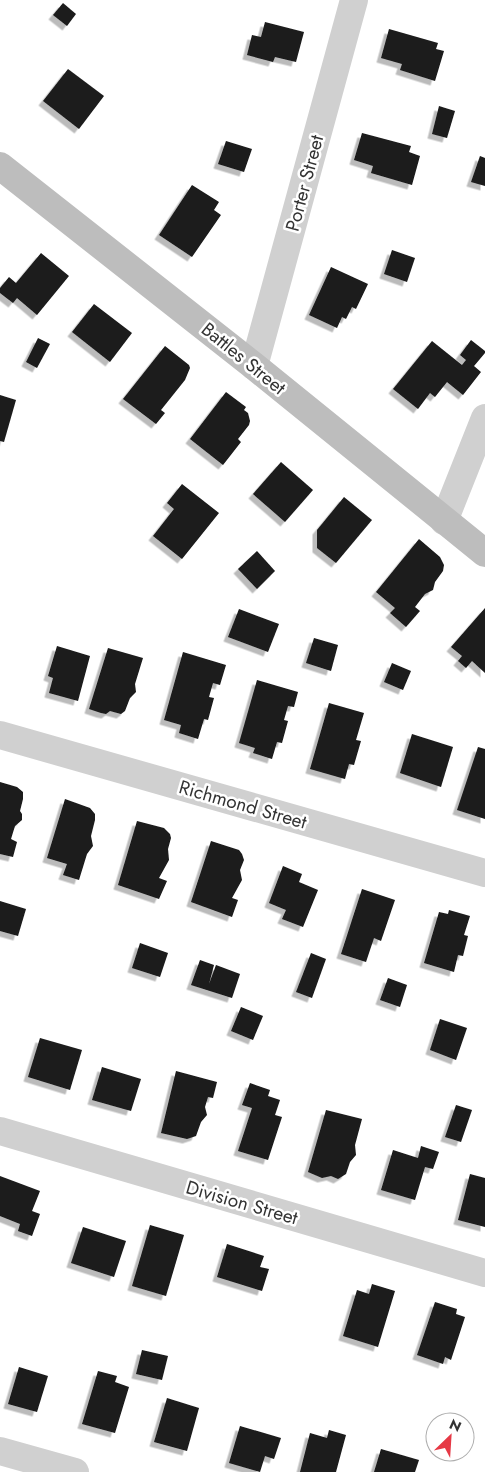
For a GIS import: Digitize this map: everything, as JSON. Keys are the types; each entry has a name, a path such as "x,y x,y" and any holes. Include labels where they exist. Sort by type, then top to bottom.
{"street":[{"name":"Porter Street","path":"254,366 354,0"},
{"name":"Battles Street","path":"0,166 254,366 485,553"},
{"path":"444,521 485,418"},
{"name":"Richmond Street","path":"0,735 485,873"},
{"name":"Division Street","path":"0,1132 485,1273"},
{"path":"0,1451 75,1472"}],"building":[{"path":"63,3 76,14 67,26 53,15"},
{"path":"265,22 304,32 296,62 275,57 273,62 247,55 252,35 261,37"},
{"path":"389,29 438,43 436,49 444,51 435,81 400,70 402,64 381,58"},
{"path":"68,69 104,96 79,129 43,101"},
{"path":"439,106 455,111 447,138 432,134"},
{"path":"362,133 411,146 409,152 420,156 412,185 371,173 373,166 354,160"},
{"path":"226,141 252,149 244,172 218,164"},
{"path":"480,156 485,158 485,186 471,182"},
{"path":"192,185 219,202 214,210 221,215 192,257 159,235"},
{"path":"392,250 415,258 407,282 384,274"},
{"path":"41,253 69,276 37,315 17,298 13,303 0,293 0,288 9,277 16,283"},
{"path":"331,267 368,284 356,309 352,307 346,319 342,317 337,328 309,315"},
{"path":"94,304 132,333 110,362 72,332"},
{"path":"38,338 50,344 37,368 26,362"},
{"path":"471,340 485,353 474,366 481,372 463,395 447,382 435,397 430,393 418,409 393,389 432,341 462,365 466,360 460,355"},
{"path":"165,346 189,365 190,368 185,380 161,410 165,413 156,424 123,399"},
{"path":"226,392 246,407 244,410 248,413 250,421 238,439 241,442 223,465 190,439"},
{"path":"0,395 16,400 4,442 0,441"},
{"path":"281,462 313,490 285,522 253,494"},
{"path":"182,484 219,513 182,559 153,536 174,509 167,503"},
{"path":"344,497 372,520 336,563 317,548 317,530"},
{"path":"419,539 440,557 444,565 443,571 435,582 433,590 425,594 415,607 420,611 406,627 390,613 395,608 376,592"},
{"path":"257,551 275,571 257,589 238,569"},
{"path":"485,608 485,673 472,661 466,668 458,661 462,656 451,647"},
{"path":"239,609 279,624 268,652 228,637"},
{"path":"314,638 338,645 331,671 306,663"},
{"path":"57,646 90,656 78,701 49,693 53,678 48,676"},
{"path":"108,648 143,658 135,684 136,692 130,698 125,711 121,714 110,711 106,714 89,709"},
{"path":"183,652 226,665 220,685 213,683 209,697 214,698 208,720 204,719 198,739 179,733 181,725 164,720"},
{"path":"392,663 411,671 403,690 384,682"},
{"path":"257,680 298,692 294,707 288,706 284,720 288,721 282,743 277,742 272,759 253,753 255,748 239,743"},
{"path":"329,703 364,713 356,740 361,741 354,765 349,764 345,779 310,769"},
{"path":"412,734 453,747 441,787 400,773"},
{"path":"478,747 485,749 485,819 457,810"},
{"path":"0,782 17,787 23,792 20,811 22,820 15,826 11,839 17,842 13,857 0,854"},
{"path":"65,799 90,808 95,814 91,836 93,846 87,854 79,880 63,875 67,864 47,858"},
{"path":"137,821 164,828 170,834 169,860 159,878 167,881 159,899 118,885"},
{"path":"211,841 239,850 244,860 240,870 242,880 232,898 238,900 232,917 191,902"},
{"path":"283,866 302,874 299,882 318,890 303,927 282,919 286,910 269,903"},
{"path":"362,889 395,900 381,941 374,938 366,962 341,954"},
{"path":"0,901 26,909 18,936 0,931"},
{"path":"449,910 470,916 464,935 468,936 463,956 458,955 454,972 424,963 439,912 448,914"},
{"path":"140,943 168,953 160,977 132,968"},
{"path":"311,953 326,959 312,998 296,992"},
{"path":"200,960 214,965 209,984 216,965 240,974 232,998 191,985"},
{"path":"388,978 407,985 400,1007 380,1000"},
{"path":"241,1007 263,1016 253,1040 231,1031"},
{"path":"440,1019 467,1028 456,1060 430,1050"},
{"path":"40,1038 82,1050 70,1090 28,1077"},
{"path":"102,1067 141,1079 131,1111 92,1100"},
{"path":"176,1071 217,1082 213,1098 208,1097 205,1107 207,1115 201,1122 196,1136 187,1139 161,1133"},
{"path":"250,1083 270,1090 268,1096 280,1100 275,1115 282,1117 268,1160 238,1151 252,1108 242,1105"},
{"path":"456,1105 472,1110 461,1142 445,1137"},
{"path":"326,1110 362,1119 355,1145 356,1155 350,1162 346,1174 338,1179 331,1176 322,1178 308,1172"},
{"path":"421,1146 439,1152 433,1169 425,1167 415,1200 381,1190 393,1150 418,1158"},
{"path":"470,1174 485,1178 485,1227 458,1220"},
{"path":"0,1176 40,1191 32,1211 40,1214 32,1236 18,1231 20,1224 0,1216"},
{"path":"150,1225 184,1235 166,1296 132,1286"},
{"path":"83,1227 126,1241 114,1277 71,1263"},
{"path":"227,1244 264,1256 260,1267 269,1269 262,1291 217,1277"},
{"path":"372,1284 395,1291 378,1347 343,1336 357,1290 369,1294"},
{"path":"435,1302 457,1309 456,1314 465,1317 451,1360 445,1357 443,1364 417,1355"},
{"path":"142,1350 168,1356 162,1380 136,1374"},
{"path":"19,1367 48,1376 37,1412 8,1404"},
{"path":"98,1371 117,1376 115,1382 129,1387 115,1433 82,1424"},
{"path":"167,1398 199,1408 187,1451 154,1442"},
{"path":"240,1426 281,1438 274,1459 265,1456 260,1472 229,1463"},
{"path":"329,1430 346,1435 336,1472 300,1472 310,1433 327,1438"},
{"path":"381,1449 419,1460 415,1472 374,1472"}]}
